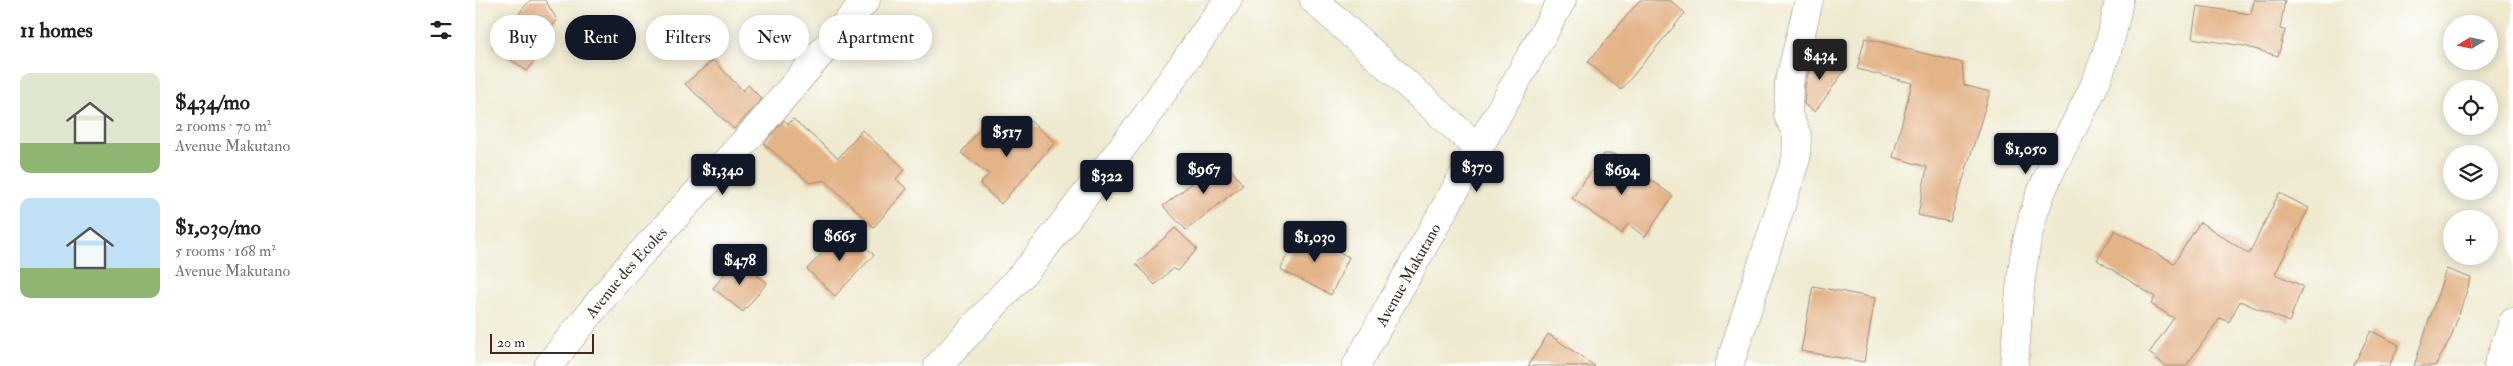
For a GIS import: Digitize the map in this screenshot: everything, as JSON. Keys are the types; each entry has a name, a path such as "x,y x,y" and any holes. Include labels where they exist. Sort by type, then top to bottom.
{"street":[{"name":"Avenue des Ecoles","path":"549,366 620,276 758,128 866,0"},
{"path":"938,366 1031,265 1144,119 1228,0"},
{"path":"1314,0 1478,148"},
{"name":"Avenue Makutano","path":"1356,366 1562,0"},
{"path":"1729,366 1796,159 1797,135 1788,115 1789,83 1809,0"},
{"path":"2014,366 2023,260 2038,202 2056,158 2094,87 2116,17 2119,0"},
{"path":"2498,366 2513,322"}],"building":[{"path":"530,0 545,0 554,15 518,15"},
{"path":"1640,0 1670,0 1685,13 1621,90 1588,62"},
{"path":"2254,0 2285,0 2280,29 2285,30 2278,56 2244,46 2192,38 2197,6 2251,14"},
{"path":"1865,38 1962,63 1964,85 1990,92 1950,222 1918,215 1927,167 1893,157 1912,83 1857,69"},
{"path":"1814,52 1845,70 1815,112 1804,104 1805,85"},
{"path":"512,60 535,60 527,71"},
{"path":"713,60 743,91 748,85 762,99 734,129 685,84"},
{"path":"793,119 838,158 862,130 905,169 896,179 907,189 874,227 825,180 810,183 764,144 784,120 788,124"},
{"path":"1030,121 1055,142 1001,204 980,184 989,174 961,153 984,124 1010,144"},
{"path":"1604,154 1615,154 1673,196 1645,237 1628,224 1621,234 1572,198"},
{"path":"1223,159 1243,185 1186,230 1163,206"},
{"path":"2279,193 2309,208 2275,274 2303,286 2289,322 2240,301 2229,322 2220,318 2186,366 2166,366 2149,353 2174,318 2151,304 2155,297 2097,260 2115,230 2174,263 2200,222 2249,254"},
{"path":"845,228 874,255 835,296 807,269"},
{"path":"1175,228 1197,249 1178,271 1173,268 1155,285 1136,264"},
{"path":"1299,232 1349,257 1331,295 1280,269"},
{"path":"737,259 767,283 743,312 713,288"},
{"path":"2446,269 2471,278 2451,338 2435,366 2414,366"},
{"path":"1813,286 1875,298 1864,362 1801,351"},
{"path":"2371,331 2399,345 2389,366 2353,366"},
{"path":"1548,334 1595,366 1528,366"}]}
